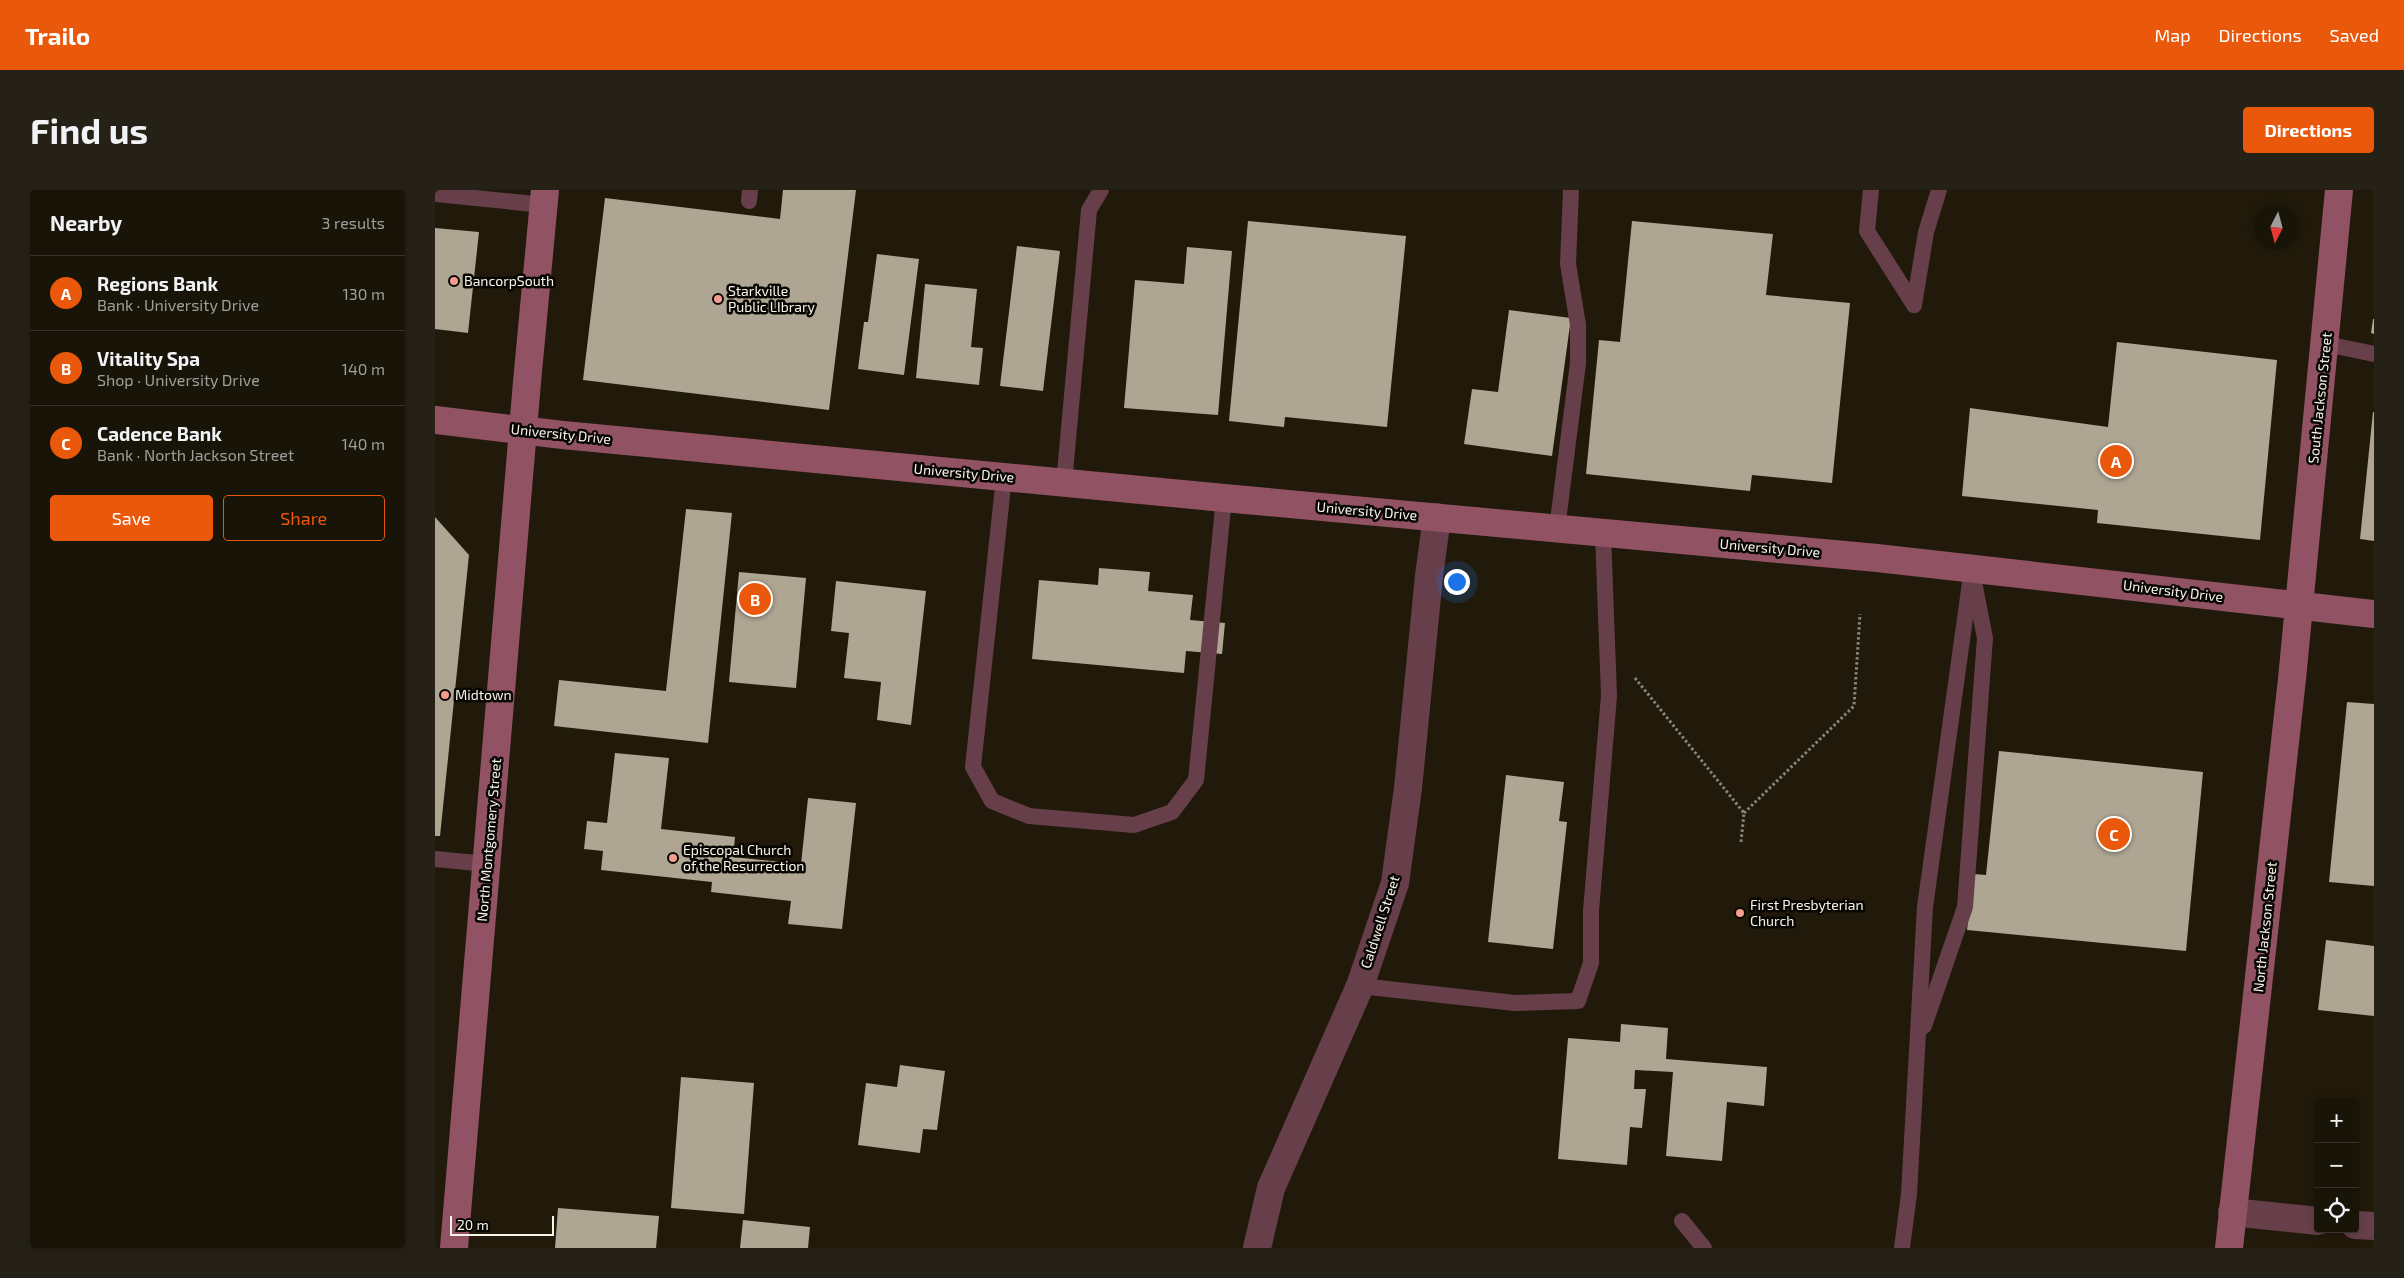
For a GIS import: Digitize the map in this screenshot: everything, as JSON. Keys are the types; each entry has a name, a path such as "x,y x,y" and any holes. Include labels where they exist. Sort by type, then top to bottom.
{"street":[{"name":"South Jackson Street","path":"2299,606 2326,344 2339,190"},
{"name":"North Montgomery Street","path":"454,1248 523,431 545,197"},
{"name":"University Drive","path":"435,420 523,431 1971,568 2374,614"},
{"name":"Caldwell Street","path":"1257,1248 1271,1188 1359,986 1395,883 1408,788 1429,576 1437,517"},
{"name":"North Jackson Street","path":"2229,1248 2299,606"},
{"path":"2233,1212 2314,1221"},
{"path":"2359,1224 2374,1226"}],"lane":[{"path":"1063,483 1089,210 1101,190"},
{"path":"1557,529 1578,363 1578,325 1568,264 1571,190"},
{"path":"1871,190 1867,231 1914,305 1926,232 1939,190"},
{"path":"435,194 545,197"},
{"path":"2326,344 2374,354"},
{"path":"1004,477 973,767 993,800 1029,816 1134,825 1172,812 1196,780 1223,498"},
{"path":"1359,986 1515,1003 1578,1001 1591,962 1591,911 1609,696 1603,534"},
{"path":"1917,1045 1965,907 1985,638 1971,568"},
{"path":"1902,1248 1909,1194 1925,907 1971,568"},
{"path":"435,859 487,864"},
{"path":"1682,1222 1704,1248"}],"path":[{"path":"1741,842 1744,813 1854,706 1861,614"},
{"path":"1633,677 1744,813"}],"building":[{"name":"Starkville Public LIbrary","path":"783,190 856,190 829,410 583,380 605,198 780,219"},
{"path":"1248,221 1406,236 1387,427 1285,417 1284,427 1229,421"},
{"path":"1632,221 1773,234 1766,295 1850,303 1832,483 1752,475 1750,491 1586,474 1599,340 1620,342"},
{"name":"BancorpSouth","path":"435,228 479,232 468,333 435,329"},
{"path":"1017,246 1060,251 1043,391 1000,386"},
{"path":"1187,247 1232,251 1218,415 1124,408 1135,280 1184,284"},
{"path":"877,254 919,259 904,375 858,369 864,322 868,322"},
{"path":"925,284 977,289 971,347 983,348 979,385 916,378"},
{"path":"1509,310 1571,318 1552,456 1464,444 1472,389 1498,392"},
{"path":"2374,319 2374,334 2371,333"},
{"path":"2117,342 2277,360 2260,540 2097,523 2098,510 1962,496 1970,408 2108,427"},
{"path":"2374,412 2374,541 2360,539"},
{"path":"686,509 732,513 708,743 554,726 559,680 666,691"},
{"name":"Midtown","path":"435,517 469,555 440,836 435,836"},
{"path":"1099,568 1150,572 1148,591 1193,595 1190,620 1225,623 1222,654 1186,651 1184,673 1032,659 1039,580 1098,585"},
{"path":"739,572 806,578 796,688 729,682"},
{"path":"836,581 926,591 911,725 877,720 881,682 844,678 849,633 831,631"},
{"path":"2347,702 2374,704 2374,886 2329,882"},
{"path":"1999,751 2203,772 2186,951 1967,930 1973,874 1986,875"},
{"path":"615,753 669,758 661,829 735,837 733,857 801,864 808,798 856,803 842,929 788,924 791,901 711,892 712,882 601,870 603,851 584,849 587,821 607,823"},
{"path":"1506,775 1564,782 1559,821 1567,822 1553,949 1488,942"},
{"path":"2326,940 2374,946 2374,1016 2318,1010"},
{"path":"1621,1024 1668,1028 1666,1059 1767,1067 1764,1106 1727,1102 1722,1161 1666,1156 1673,1072 1635,1070 1634,1089 1646,1089 1642,1128 1630,1127 1627,1165 1558,1159 1568,1038 1620,1042"},
{"path":"900,1065 945,1071 937,1130 923,1129 920,1153 858,1145 866,1083 897,1087"},
{"path":"681,1077 754,1083 744,1214 671,1208"},
{"path":"558,1208 659,1216 656,1248 555,1248"},
{"path":"743,1220 810,1227 808,1248 740,1248"}],"place":[{"name":"BancorpSouth","path":"454,281"},
{"name":"Starkville Public LIbrary","path":"718,299"},
{"name":"Regions Bank","path":"2116,461"},
{"name":"Vitality Spa","path":"755,599"},
{"name":"Midtown","path":"445,695"},
{"name":"Cadence Bank","path":"2114,834"},
{"name":"Episcopal Church of the Resurrection","path":"673,858"},
{"name":"First Presbyterian Church","path":"1740,913"}]}
